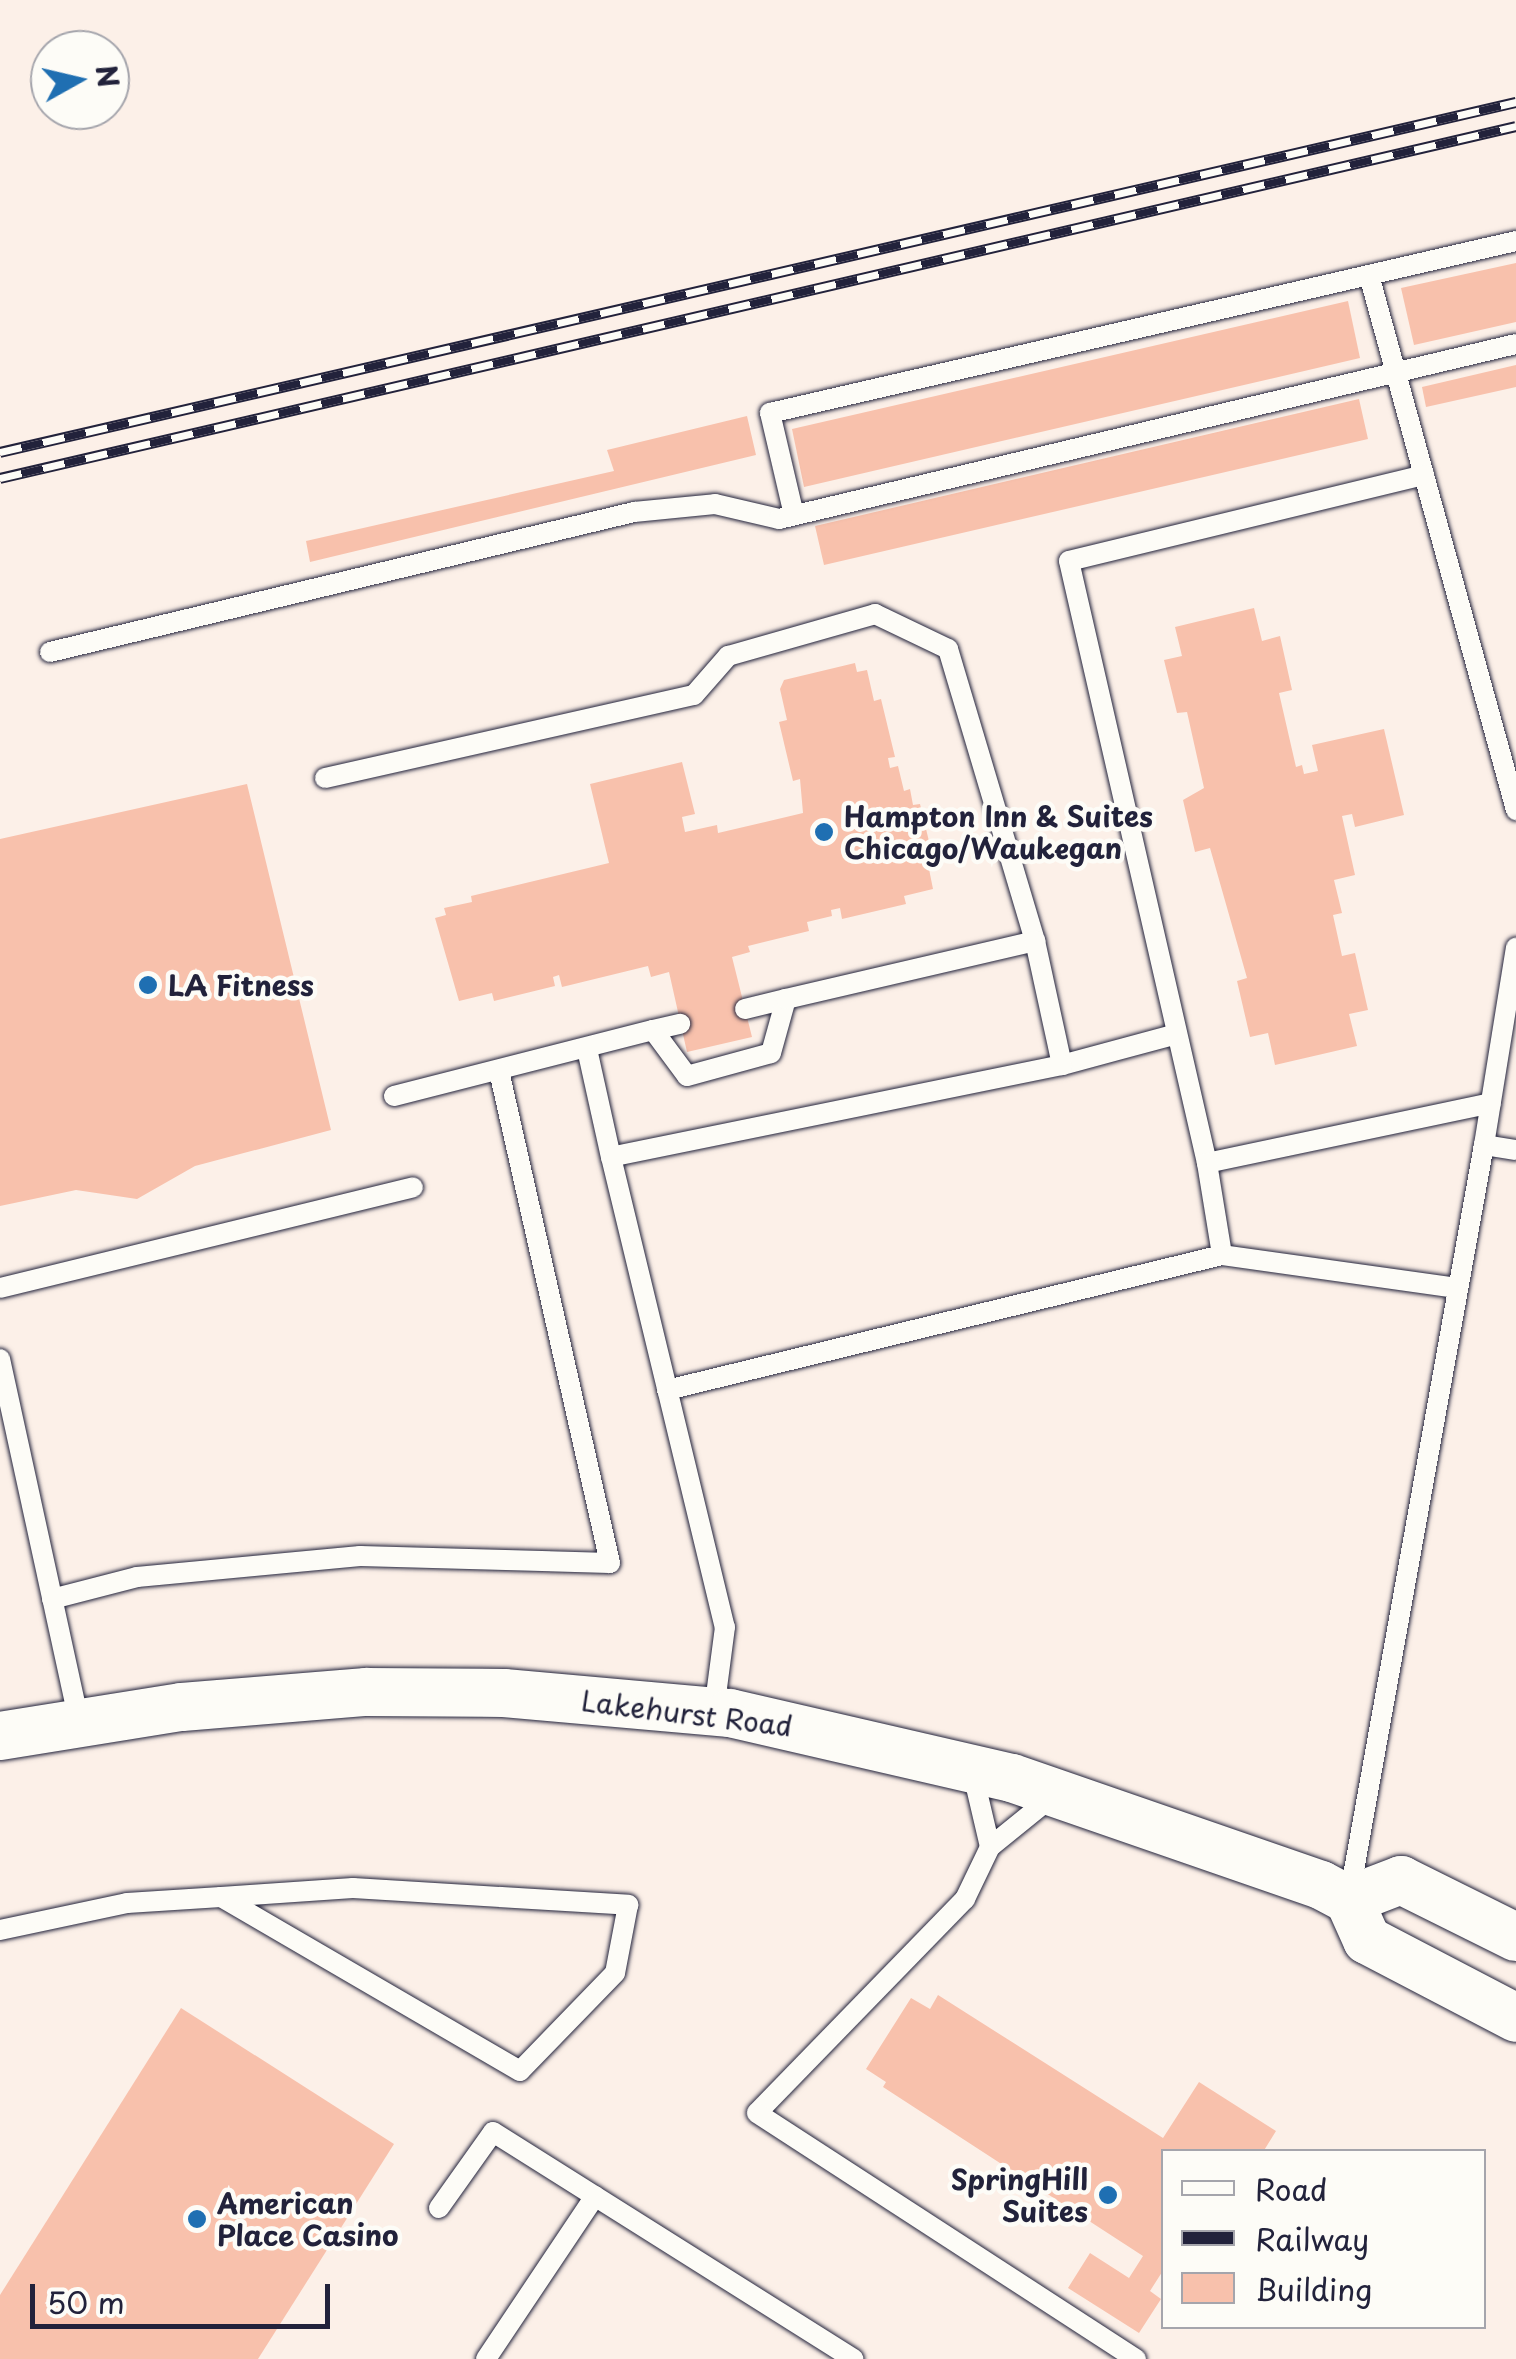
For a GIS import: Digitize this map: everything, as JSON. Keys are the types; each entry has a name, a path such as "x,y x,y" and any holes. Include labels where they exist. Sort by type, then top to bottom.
{"street":[{"name":"Lakehurst Road","path":"0,1736 79,1721 366,1692 504,1693 714,1712 840,1734 1057,1793 1349,1900"},
{"path":"1516,1937 1401,1880 1349,1900 1367,1940 1516,2018"}],"lane":[{"path":"794,516 770,413 1516,241"},
{"path":"1369,275 1516,810"},
{"path":"50,652 634,512 715,504 780,520 1516,344"},
{"path":"1222,1255 1207,1164 1069,561 1424,475"},
{"path":"325,778 694,695 728,656 875,614 948,649 1035,941 1062,1065"},
{"path":"745,1009 1035,941"},
{"path":"1349,1900 1516,948"},
{"path":"653,1030 687,1076 771,1053 786,999"},
{"path":"394,1096 680,1024"},
{"path":"611,1157 1062,1065 1177,1034"},
{"path":"587,1049 725,1628 714,1712"},
{"path":"52,1599 137,1577 360,1556 610,1563 498,1070"},
{"path":"1207,1164 1491,1103"},
{"path":"1484,1144 1516,1150"},
{"path":"0,1288 413,1187"},
{"path":"668,1390 1222,1255 1458,1288"},
{"path":"0,1359 79,1721"},
{"path":"972,1768 990,1848"},
{"path":"1057,1793 990,1848 964,1899 757,2113 1136,2359"},
{"path":"0,1930 126,1903 354,1888 628,1906 615,1973 520,2071 221,1897"},
{"path":"439,2208 493,2132 854,2359"},
{"path":"486,2359 596,2196"}],"building":[{"path":"1516,263 1516,322 1414,345 1401,288"},
{"path":"1348,301 1360,358 804,487 792,429"},
{"path":"1516,365 1516,387 1426,407 1422,387"},
{"path":"1359,399 1368,439 824,565 815,526"},
{"path":"747,416 756,455 310,562 306,541 614,471 607,450"},
{"path":"1254,608 1262,641 1280,636 1292,690 1279,693 1296,767 1302,765 1304,774 1318,771 1312,745 1384,729 1404,815 1355,827 1352,814 1342,816 1355,875 1334,880 1342,913 1333,915 1342,956 1355,953 1368,1010 1349,1014 1357,1046 1275,1065 1268,1033 1250,1037 1237,981 1247,978 1210,848 1195,852 1183,800 1204,788 1187,712 1177,713 1164,660 1182,656 1175,627"},
{"name":"Hampton Inn & Suites Chicago/Waukegan","path":"855,663 857,672 867,670 874,701 881,699 895,757 888,758 890,768 898,766 904,791 910,789 913,805 920,804 934,862 928,864 933,889 904,896 906,904 842,919 840,908 831,910 832,916 807,922 809,931 748,946 750,952 732,957 752,1037 687,1052 669,972 651,977 648,966 562,987 559,975 553,977 555,986 494,1001 492,993 459,1001 435,918 446,915 444,908 472,902 471,896 609,863 590,784 682,762 695,814 682,817 685,832 717,825 718,833 803,813 800,779 793,781 779,722 787,720 780,689 784,680"},
{"name":"LA Fitness","path":"247,784 331,1130 195,1166 137,1199 76,1190 0,1206 0,839"},
{"name":"SpringHill Suites","path":"938,1995 1163,2138 1199,2082 1276,2131 1265,2149 1161,2149 1161,2274 1150,2291 1161,2299 1139,2333 1068,2288 1090,2253 1129,2278 1143,2256 883,2087 886,2082 866,2069 911,1998 930,2009"},
{"name":"American Place Casino","path":"181,2008 394,2144 258,2359 0,2359 0,2295"}],"railway":[{"path":"0,452 1516,102"},
{"path":"0,478 1516,126"}],"place":[{"name":"Hampton Inn & Suites Chicago/Waukegan","path":"824,832"},
{"name":"LA Fitness","path":"148,985"},
{"name":"SpringHill Suites","path":"1108,2195"},
{"name":"American Place Casino","path":"197,2219"}]}
